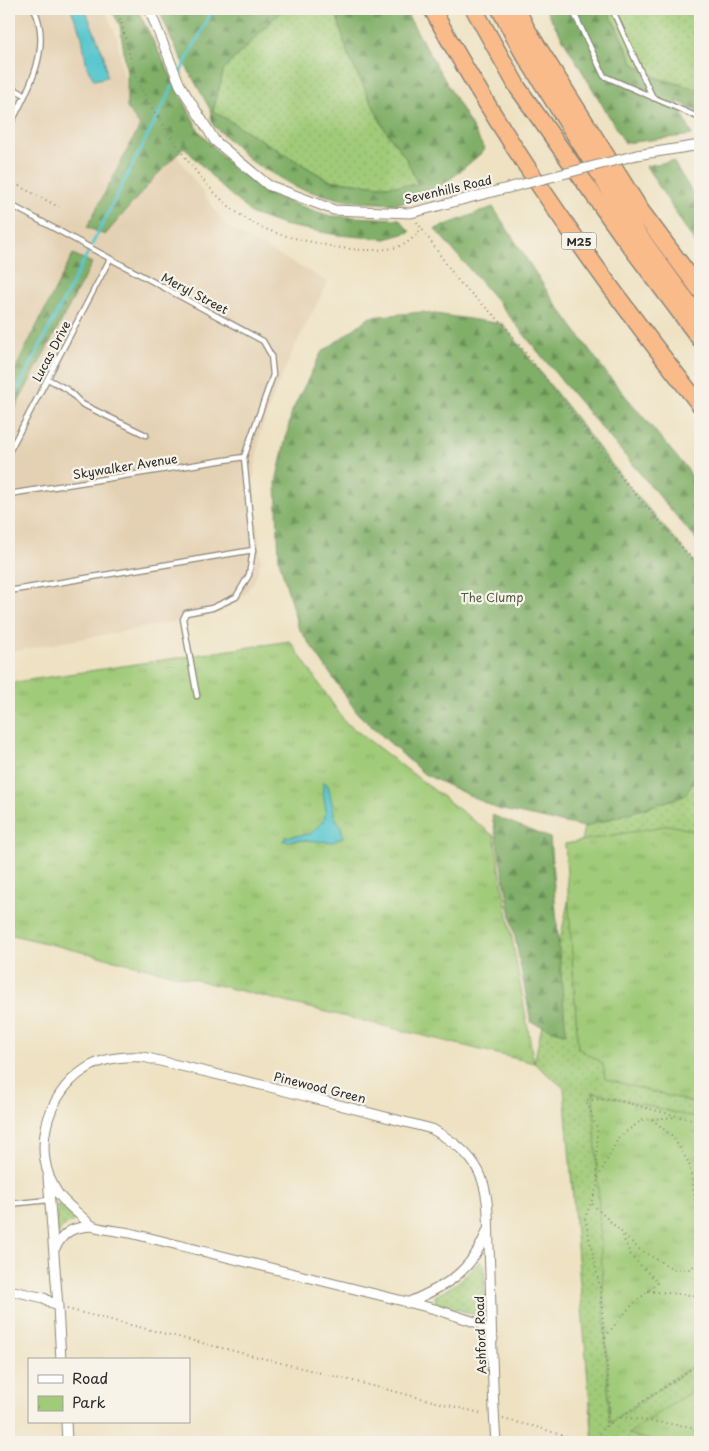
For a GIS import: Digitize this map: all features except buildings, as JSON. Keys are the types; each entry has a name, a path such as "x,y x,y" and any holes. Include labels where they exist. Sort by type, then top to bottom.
{"highway":[{"name":"M25","path":"432,9 513,146 634,321 700,405"},
{"path":"474,9 518,88 622,235 700,339"},
{"path":"493,9 533,85 622,235"},
{"path":"500,9 522,51 637,233 700,319"},
{"path":"517,9 526,28 641,211 700,290"}],"street":[{"name":"Sevenhills Road","path":"149,9 174,73 215,141 268,184 334,210 411,213 637,155 700,145"},
{"name":"Pinewood Green","path":"61,1358 54,1250 43,1139 46,1125 50,1112 64,1087 86,1068 111,1059 127,1056 143,1057 270,1087 432,1129 462,1149 480,1173 487,1204 488,1228 482,1244 463,1270 451,1282 406,1303"},
{"name":"Pinewood Green","path":"47,1172 57,1192 93,1226"},
{"path":"54,1250 61,1238 68,1231 77,1227 93,1226 130,1233 435,1309 474,1321 486,1330 493,1340"},
{"name":"Ashford Road","path":"488,1228 496,1442"},
{"path":"9,1290 44,1298 58,1306"},
{"path":"66,1424 67,1442"}],"lane":[{"path":"9,127 37,66 41,42 37,14 34,9"},
{"path":"572,9 604,76 700,118"},
{"path":"612,9 653,98"},
{"path":"9,86 25,95"},
{"name":"Meryl Street","path":"9,204 263,340 271,355 273,375 244,457"},
{"name":"Lucas Drive","path":"9,452 110,259"},
{"path":"48,379 68,390 82,404 146,435"},
{"path":"196,696 183,619 186,613 225,604 236,597 249,575 253,550 244,457"},
{"name":"Skywalker Avenue","path":"9,494 244,457"},
{"path":"9,591 253,550"},
{"path":"9,1204 49,1200"}],"path":[{"path":"117,9 135,74 153,110 189,164 239,214 267,230 339,247 393,248 408,242 422,228"},
{"path":"9,98 9,111"},
{"path":"9,187 19,186 58,207"},
{"path":"411,213 459,282 503,324 626,483 700,568"},
{"path":"605,1427 610,1401 600,1287 585,1218 597,1187 597,1128 586,1100 612,1099 700,1122"},
{"path":"597,1180 619,1137 642,1120 676,1116"},
{"path":"652,1119 673,1137 689,1163 696,1205 700,1215"},
{"path":"591,1203 639,1249 673,1269 690,1269 700,1261"},
{"path":"604,1337 629,1308 658,1282 631,1256 621,1232"},
{"path":"648,1291 700,1296"},
{"path":"58,1306 540,1428 582,1442"},
{"path":"594,1442 605,1427 700,1363"},
{"path":"621,1416 700,1428"}],"shaded area":[{"path":"9,9 105,9 117,38 126,89 177,156 227,227 328,282 295,346 275,391 260,433 253,483 261,561 254,582 240,600 219,613 9,652"}],"green space":[{"path":"111,9 137,9 199,131 233,168 280,199 330,216 399,219 410,232 385,239 338,235 283,225 252,214 221,186 184,147 154,178 105,235 87,227 140,126 127,108 127,74 120,25"},
{"path":"159,9 283,9 224,69 213,111 328,180 381,186 418,185 407,160 384,128 348,55 335,9 404,9 485,150 425,198 395,204 347,201 297,188 251,161 213,125 210,109 172,41"},
{"path":"283,9 335,9 348,55 384,128 407,160 418,185 381,186 328,180 213,111 224,69"},
{"path":"545,9 607,9 634,64 657,78 700,90 700,114 676,100 692,135 625,143"},
{"path":"607,9 700,9 700,90 657,78 634,64"},
{"path":"673,161 700,205 700,251 646,166"},
{"path":"493,207 551,297 607,374 687,469 700,488 700,544 435,229"},
{"path":"73,254 92,263 9,420 9,381"},
{"name":"The Clump","path":"422,312 503,324 626,483 700,568 700,775 684,796 584,827 498,809 424,774 358,714 298,627 279,560 276,482 292,411 321,353 370,317"},
{"path":"290,641 345,722 494,836 534,1063 9,934 9,683"},
{"path":"700,775 700,1442 593,1442 564,1088 534,1063 584,827 684,796"},
{"path":"492,815 550,838 566,1034 531,1022"},
{"path":"669,825 700,832 700,1104 605,1079 603,1064 578,1048 565,844"},
{"path":"593,1092 700,1119 700,1361 610,1423"},
{"path":"57,1205 76,1220 67,1224 56,1235"},
{"path":"481,1262 484,1265 485,1313 482,1316 436,1304 435,1296 459,1281 474,1266"},
{"path":"700,1385 700,1442 658,1442 628,1434"}],"water":[{"path":"71,9 85,9 104,56 107,77 94,80 87,67 82,37"},
{"path":"323,781 328,785 335,817 341,826 343,837 333,842 283,841 285,837 310,834 324,820 326,811"}],"waterway":[{"path":"179,75 213,9"},
{"path":"9,407 176,80"}]}
